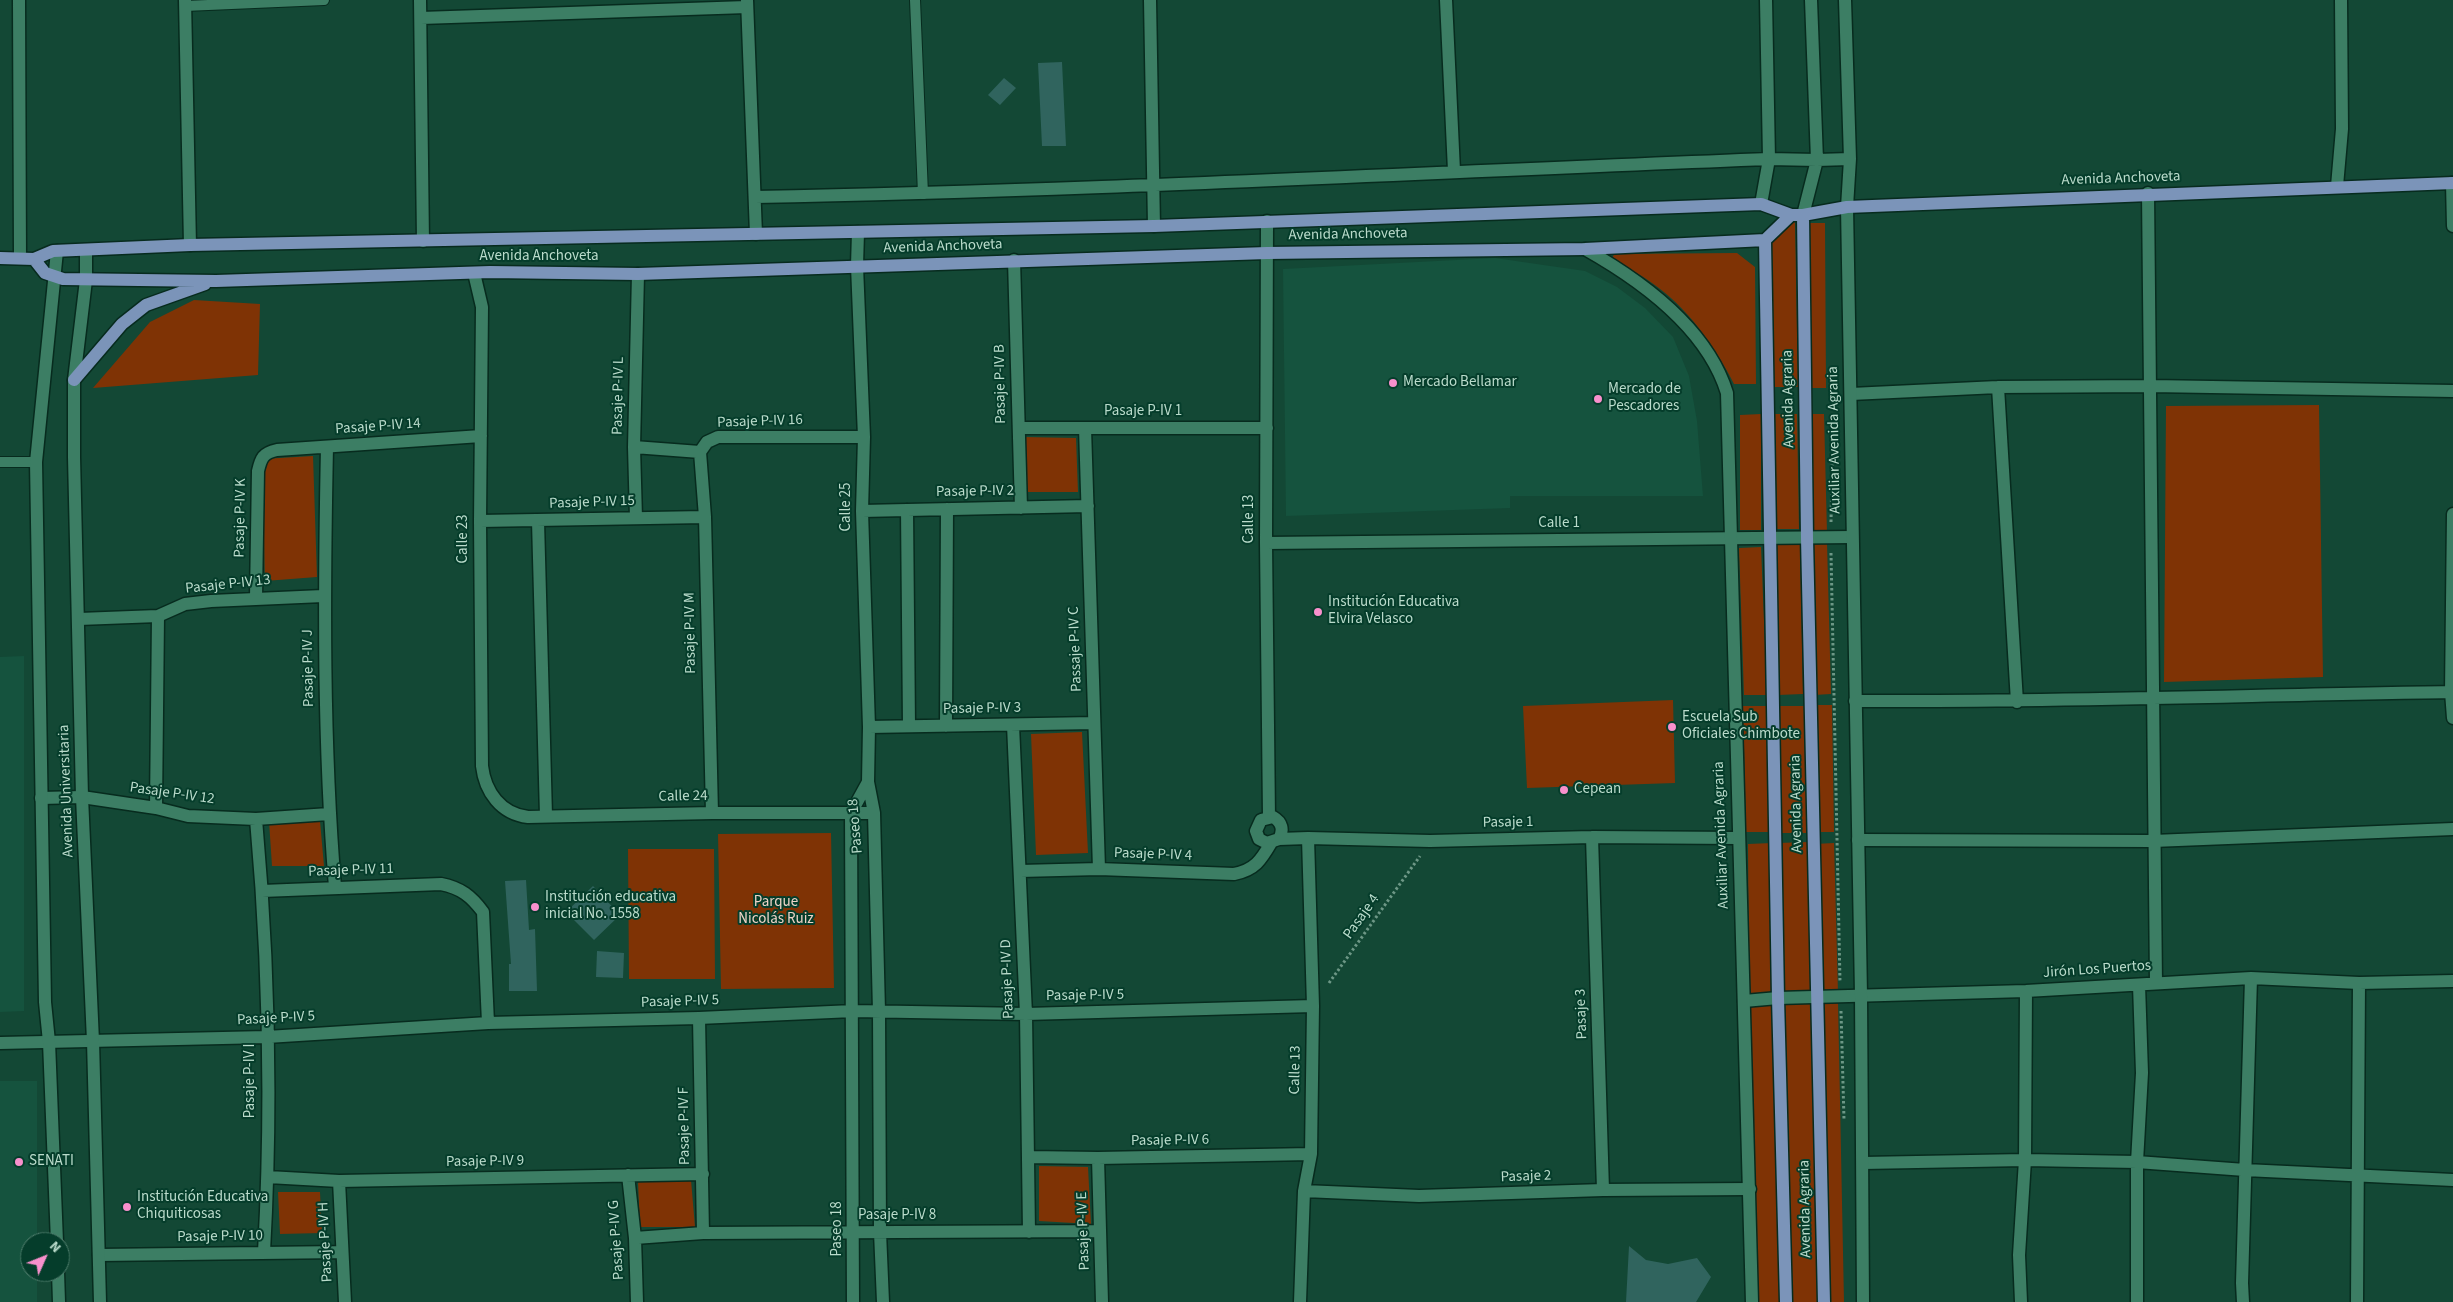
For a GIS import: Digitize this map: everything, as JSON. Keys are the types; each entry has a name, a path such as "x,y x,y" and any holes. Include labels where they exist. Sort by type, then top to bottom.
{"main road":[{"name":"Avenida Anchoveta","path":"0,258 20,257 34,259 57,251 190,245 1154,226 1761,204 1797,215 1847,207 2148,193 2452,183"},
{"path":"1765,240 1797,215"},
{"name":"Avenida Agraria","path":"1797,215 1807,538 1824,1302"},
{"name":"Avenida Anchoveta","path":"54,276 63,279 86,280 216,281 474,273 638,274 1267,252 1585,249 1765,240"},
{"name":"Avenida Agraria","path":"1765,240 1778,998 1786,1302"},
{"path":"34,259 45,273 54,276"},
{"path":"74,380 122,324 146,305 216,281"}],"street":[{"path":"19,0 20,257"},
{"path":"420,0 423,241"},
{"path":"1150,0 1154,226"},
{"path":"1446,0 1454,171"},
{"path":"1761,204 1769,159 1766,0"},
{"path":"1797,215 1817,160 1811,0"},
{"name":"Auxiliar Avenida Agraria","path":"1845,0 1850,159 1847,207 1864,1163 1863,1302"},
{"path":"2338,186 2342,129 2341,0"},
{"path":"185,3 190,245"},
{"path":"421,18 747,3 756,234"},
{"path":"755,197 923,194 1769,159 1850,159"},
{"path":"2452,183 2453,226"},
{"path":"2148,193 2156,982"},
{"name":"Calle 13","path":"1267,221 1266,543 1269,817"},
{"name":"Calle 25","path":"858,232 857,266 864,437 862,511 869,727 868,782"},
{"name":"Auxiliar Avenida Agraria","path":"1585,249 1616,266 1652,294 1692,331 1722,376 1727,393 1752,1302"},
{"path":"57,251 36,462 45,1002 49,1042 57,1232"},
{"path":"86,251 86,280"},
{"name":"Pasaje P-IV B","path":"1014,260 1021,508"},
{"name":"Calle 23","path":"474,273 482,307 480,521 482,766 488,788 497,802"},
{"name":"Pasaje P-IV L","path":"636,518 634,447 638,274"},
{"name":"Avenida Universitaria","path":"86,280 74,380 74,457 82,797 93,1041 100,1302"},
{"path":"1850,394 1998,387 2150,386 2453,391"},
{"path":"1998,387 2017,702"},
{"name":"Pasaje P-IV 1","path":"1018,428 1267,428"},
{"name":"Passaje P-IV C","path":"1085,428 1099,869"},
{"name":"Pasaje P-IV 14","path":"277,450 481,436"},
{"name":"Pasaje P-IV 16","path":"700,452 707,442 718,437 864,437"},
{"name":"Pasaje P-IV J","path":"327,447 324,596 329,814 335,887"},
{"path":"634,447 700,452"},
{"name":"Pasaje P-IV K","path":"256,597 258,471 261,458 267,452 277,450"},
{"name":"Pasaje P-IV M","path":"700,452 705,517 712,813"},
{"name":"Pasaje P-IV 2","path":"862,511 1088,506"},
{"path":"946,726 947,509"},
{"path":"907,510 908,726"},
{"path":"2453,514 2451,692 2453,718"},
{"name":"Pasaje P-IV 15","path":"480,521 705,517"},
{"path":"538,521 546,816"},
{"name":"Calle 1","path":"1266,543 1852,537"},
{"name":"Pasaje P-IV 13","path":"79,619 158,616 184,604 256,597 324,596"},
{"path":"156,808 158,616"},
{"path":"1855,701 2017,702 2152,697 2451,692"},
{"name":"Pasaje P-IV 3","path":"869,727 1094,724"},
{"name":"Pasaje P-IV D","path":"1013,725 1026,1014 1029,1232"},
{"name":"Paseo 18","path":"853,1302 851,812 868,782"},
{"name":"Paseo 18","path":"868,782 874,813 879,1010 880,1232 883,1302"},
{"name":"Pasaje P-IV 12","path":"41,798 82,797 156,808 188,816 256,819 329,814"},
{"name":"Calle 24","path":"497,802 516,816 874,813"},
{"path":"1269,817 1280,823 1282,831 1275,841 1259,839 1256,831 1261,820 1269,817"},
{"name":"Pasaje P-IV I","path":"256,819 262,892 267,1037 268,1177 264,1252"},
{"path":"1858,840 2154,841 2453,829"},
{"name":"Pasaje 1","path":"1275,841 1308,838 1430,841 1592,837 1738,838"},
{"name":"Pasaje 3","path":"1592,837 1603,1190"},
{"name":"Calle 13","path":"1300,1302 1304,1191 1311,1154 1313,1006 1308,838"},
{"name":"Pasaje P-IV 4","path":"1020,871 1099,869 1234,874 1249,871 1260,862 1275,841"},
{"name":"Pasaje P-IV 11","path":"262,892 335,887 441,884 458,888 472,898 483,912 488,1023"},
{"path":"2244,1302 2250,978"},
{"name":"Jirón Los Puertos","path":"1744,1001 1861,995 2026,991 2250,978 2358,983 2453,981"},
{"path":"2357,1302 2358,983"},
{"path":"2137,1302 2137,1162 2142,1073 2139,985"},
{"path":"2021,1302 2019,1255 2025,1160 2026,991"},
{"name":"Pasaje P-IV 5","path":"0,1043 267,1037 488,1023 700,1018 879,1010 1026,1014 1313,1006"},
{"name":"Pasaje P-IV F","path":"700,1018 703,1233"},
{"name":"Pasaje P-IV 6","path":"1029,1157 1098,1158 1311,1154"},
{"name":"Pasaje P-IV E","path":"1098,1158 1102,1302"},
{"path":"1864,1163 2025,1160 2137,1162 2245,1170 2453,1180"},
{"name":"Pasaje P-IV 9","path":"268,1177 340,1181 703,1174"},
{"name":"Pasaje P-IV G","path":"628,1175 635,1238 637,1302"},
{"name":"Pasaje P-IV H","path":"340,1181 342,1252 346,1302"},
{"name":"Pasaje 2","path":"1304,1191 1419,1196 1603,1190 1750,1189"},
{"name":"Pasaje P-IV 8","path":"635,1238 703,1233 1100,1231"},
{"name":"Pasaje P-IV 10","path":"99,1255 342,1252"},
{"path":"58,1282 59,1302"}],"lane":[{"path":"185,3 324,0"},
{"path":"916,0 923,194"},
{"path":"0,462 36,462"}],"path":[{"path":"1833,409 1830,537 1844,1124"},
{"name":"Pasaje 4","path":"1313,1006 1430,841"}],"shaded area":[{"path":"1495,258 1585,271 1617,287 1645,308 1673,337 1689,376 1697,421 1703,496 1510,496 1510,508 1286,516 1283,269"},
{"path":"24,656 24,1011 0,1012 0,657"},
{"name":"SENATI","path":"0,1081 37,1081 37,1232 20,1232 20,1282 37,1282 37,1302 0,1302"}],"green space":[{"path":"1795,222 1798,387 1772,387 1770,243 1790,223"},
{"path":"1805,223 1825,223 1826,388 1806,388"},
{"path":"1737,253 1755,267 1756,384 1734,384 1709,342 1688,315 1665,293 1612,259 1614,254"},
{"path":"194,300 260,304 258,375 93,388 150,322"},
{"path":"2319,405 2323,677 2164,682 2166,406"},
{"path":"1761,414 1761,530 1740,530 1740,415"},
{"path":"1775,414 1797,414 1799,529 1777,529"},
{"path":"1808,414 1824,414 1827,533 1811,533"},
{"path":"1024,437 1076,438 1078,492 1026,492"},
{"path":"313,456 317,577 265,581 262,459"},
{"path":"1810,542 1827,542 1831,694 1814,695"},
{"path":"1775,544 1800,544 1803,694 1778,695"},
{"path":"1761,547 1767,695 1744,695 1739,548"},
{"path":"1673,700 1675,783 1527,788 1523,706"},
{"path":"1814,705 1832,705 1834,832 1816,832"},
{"path":"1743,706 1768,706 1771,832 1746,832"},
{"path":"1778,706 1807,706 1808,833 1779,833"},
{"path":"1082,732 1088,853 1036,855 1031,734"},
{"path":"269,821 320,821 324,866 272,866"},
{"name":"Parque Nicolás Ruiz","path":"831,833 834,988 721,989 718,834"},
{"path":"1809,842 1813,994 1781,995 1777,843"},
{"path":"1772,843 1775,994 1749,995 1748,844"},
{"path":"1834,843 1838,993 1820,993 1815,844"},
{"path":"628,849 714,849 715,979 629,979"},
{"path":"1821,1001 1838,1001 1844,1302 1828,1302"},
{"path":"1775,1002 1782,1302 1757,1302 1750,1003"},
{"path":"1813,1002 1820,1302 1790,1302 1783,1003"},
{"path":"1039,1166 1088,1167 1091,1224 1039,1221"},
{"path":"691,1180 695,1227 640,1227 638,1182"},
{"path":"278,1192 320,1192 322,1233 280,1234"}],"building":[{"path":"1062,62 1066,146 1042,146 1038,63"},
{"path":"1004,78 1016,88 1000,105 988,95"},
{"path":"526,880 529,930 535,929 537,991 509,991 509,964 511,964 505,881"},
{"path":"593,886 620,915 594,940 566,912"},
{"path":"597,951 624,953 623,978 596,977"},
{"path":"1629,1246 1646,1260 1668,1264 1697,1258 1711,1277 1696,1302 1626,1302"}],"place":[{"name":"Mercado Bellamar","path":"1393,383"},
{"name":"Mercado de Pescadores","path":"1598,399"},
{"name":"Institución Educativa Elvira Velasco","path":"1318,612"},
{"name":"Escuela Sub Oficiales Chimbote","path":"1672,727"},
{"name":"Cepean","path":"1564,790"},
{"name":"Institución educativa inicial No. 1558","path":"535,907"},
{"name":"SENATI","path":"19,1162"},
{"name":"Institución Educativa Chiquiticosas","path":"127,1207"}]}
